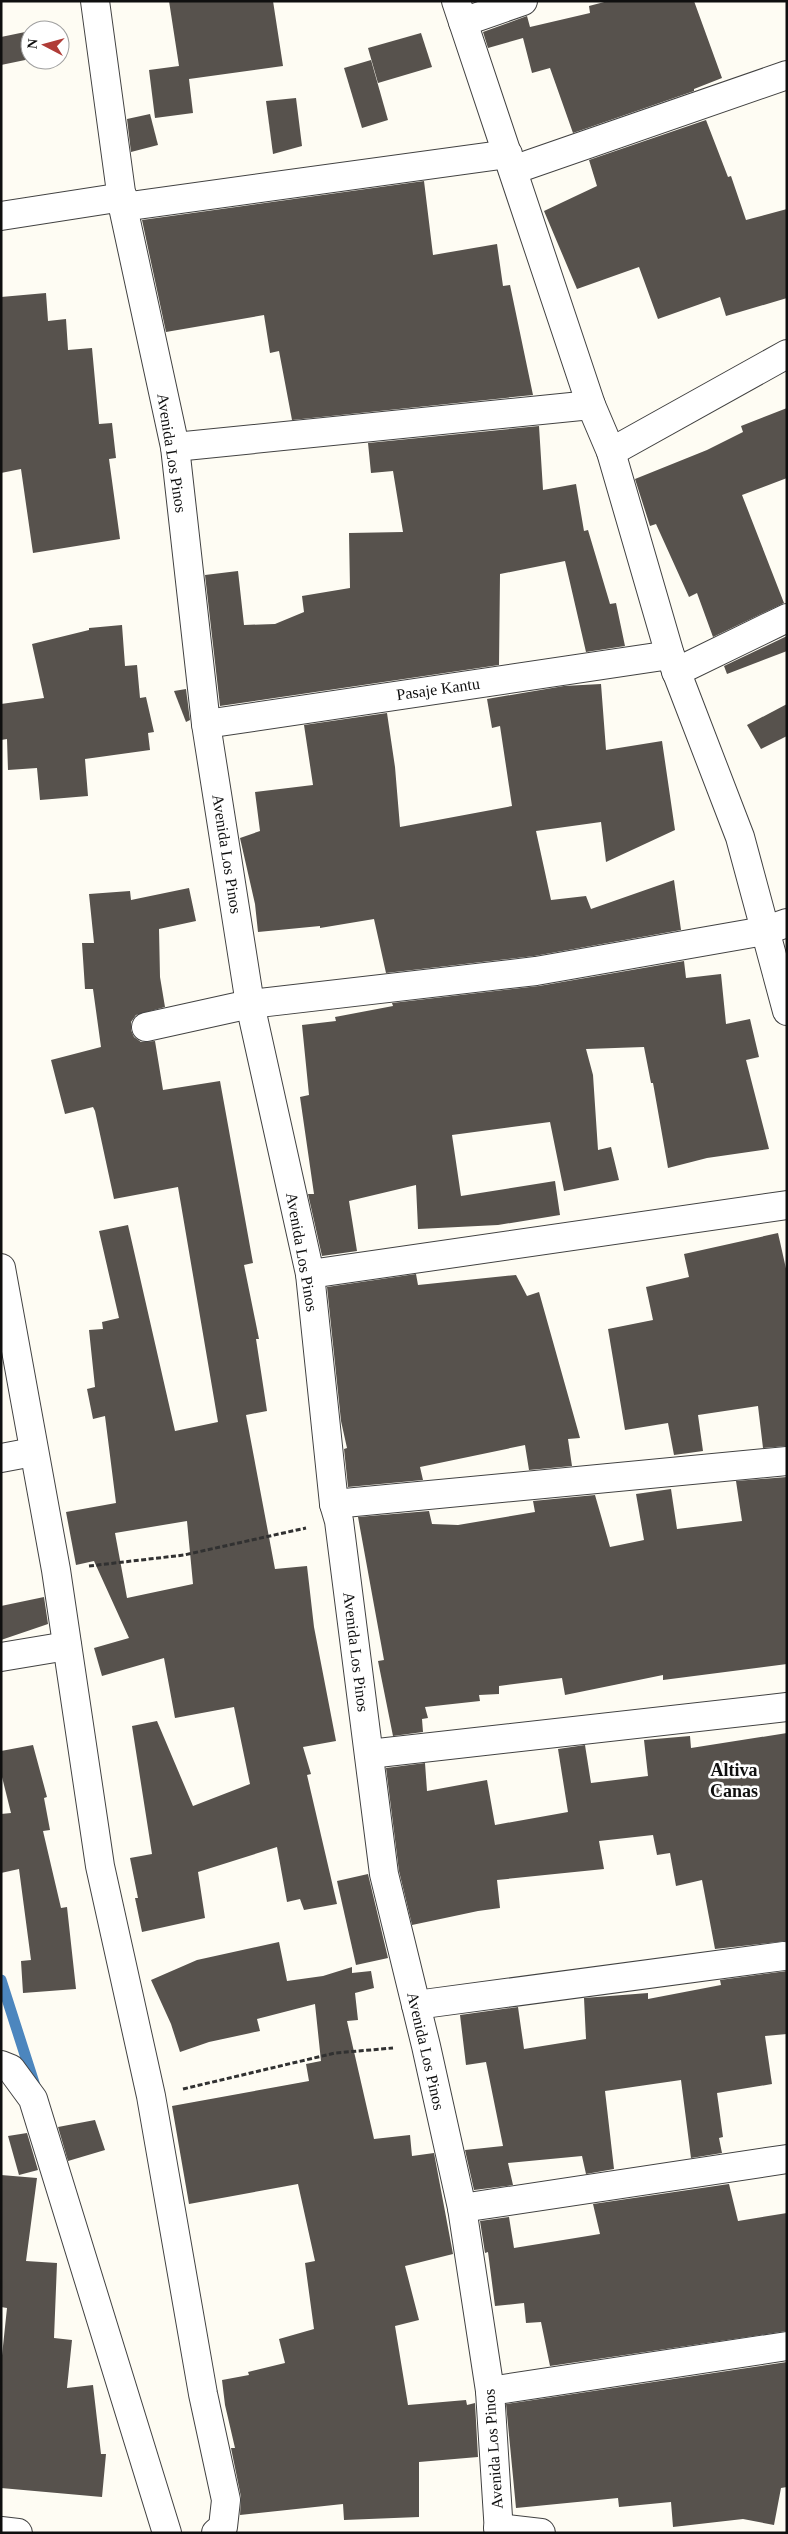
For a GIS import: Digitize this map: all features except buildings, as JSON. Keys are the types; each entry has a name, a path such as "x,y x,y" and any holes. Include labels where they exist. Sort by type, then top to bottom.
{"street":[{"name":"Avenida Los Pinos","path":"95,1 123,202 175,447 206,724 250,1004 310,1274 337,1512 384,1874 426,2046 462,2208 490,2391 499,2530"},
{"path":"523,1 459,11 591,405 611,452 673,663 775,927 787,1011"},
{"path":"1,216 511,162 787,75"},
{"path":"611,452 787,354"},
{"path":"175,447 591,405"},
{"name":"Pasaje Kantu","path":"206,724 673,663 787,618"},
{"path":"146,1027 250,1004 536,971 775,927"},
{"path":"310,1274 787,1205"},
{"path":"1,1268 56,1570 100,1866 151,2096 203,2394 226,2500 223,2527 216,2533"},
{"path":"1,1458 33,1452"},
{"path":"337,1512 787,1461"},
{"path":"1,1657 66,1646"},
{"path":"369,1754 787,1707"},
{"path":"416,2005 786,1962"},
{"path":"1,2065 10,2069 33,2099 167,2533"},
{"path":"462,2208 787,2159"},
{"path":"490,2391 787,2346"},
{"path":"499,2530 541,2533"},
{"path":"1,2531 18,2533"}],"path":[{"path":"56,1570 184,1555 337,1512"},
{"path":"151,2096 335,2053 426,2046"}],"waterway":[{"path":"1,1980 36,2089"}],"district":[{"name":"Altiva Canas","path":"734,1780"}]}
